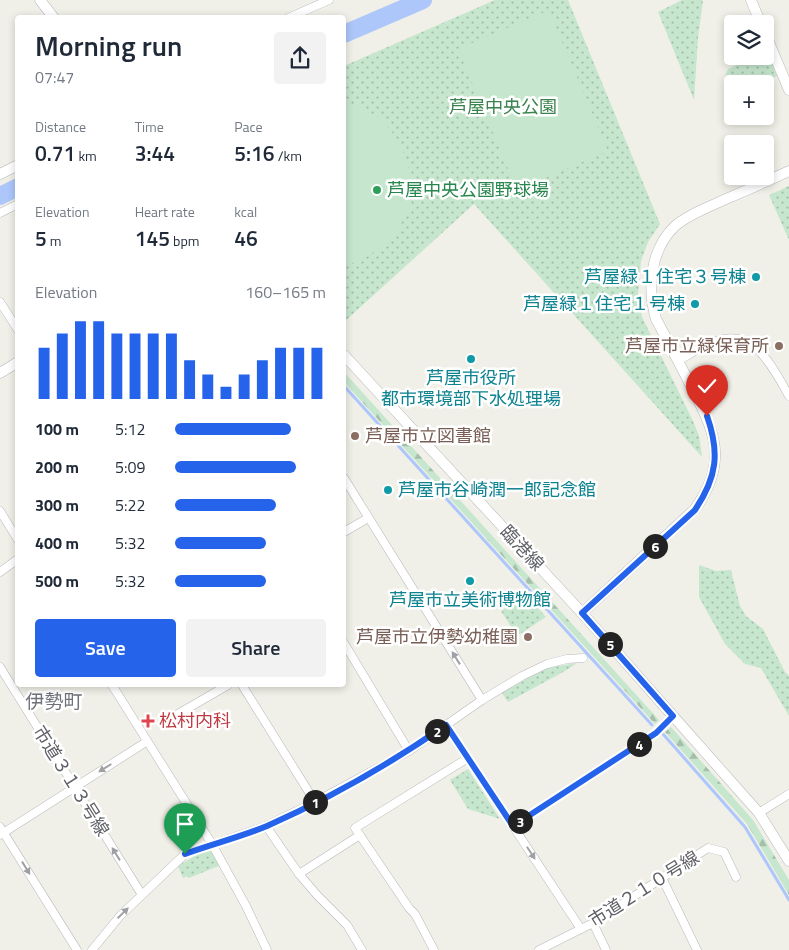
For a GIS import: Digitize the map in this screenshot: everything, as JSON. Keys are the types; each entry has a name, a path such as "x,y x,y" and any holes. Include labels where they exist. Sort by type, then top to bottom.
{"street":[{"path":"40,0 52,15"},
{"path":"295,15 329,0"},
{"path":"751,0 757,15"},
{"path":"774,54 789,90"},
{"path":"0,174 15,166"},
{"path":"582,613 695,510 705,495 715,468 716,449 707,416 656,319 651,302 651,286 656,257 675,227 700,211 789,171"},
{"path":"0,213 15,206"},
{"path":"0,302 15,325"},
{"path":"678,361 718,340 742,340 756,347 765,356 789,396"},
{"name":"臨港線","path":"346,357 582,613 673,716 758,813 789,861"},
{"path":"0,373 15,364"},
{"path":"346,481 482,700"},
{"path":"0,511 15,535"},
{"path":"346,531 368,518"},
{"path":"0,572 15,561"},
{"path":"346,646 409,751"},
{"path":"92,950 120,916 185,854 266,826 315,802 409,751 482,700 522,676 547,664 567,659 583,658"},
{"name":"市道３１３号線","path":"0,666 142,895"},
{"path":"113,687 146,742 212,844 246,906 267,950"},
{"path":"171,718 225,687"},
{"path":"243,687 315,802"},
{"path":"513,826 656,733 673,716"},
{"path":"446,725 581,929"},
{"path":"77,950 1,832 146,742"},
{"path":"434,950 415,914 355,828 468,758"},
{"path":"758,813 789,794"},
{"path":"266,826 299,874 317,896 347,925 362,950"},
{"path":"299,874 360,835"},
{"name":"市道２１０号線","path":"539,950 592,923 708,848 724,852 736,877"},
{"path":"662,878 697,950"},
{"path":"592,923 606,950"}],"green space":[{"name":"芦屋中央公園","path":"495,0 568,0 660,224 648,242 641,261 638,294 642,317 693,421 699,436 702,457 474,204 346,320 346,65"},
{"path":"682,0 703,0 698,38 694,100 658,12"},
{"path":"549,10 608,151 517,190 458,49"},
{"path":"738,65 773,65 777,76 725,75 728,69"},
{"name":"芦屋中央公園野球場","path":"346,105 358,106 382,119 400,143 410,172 409,208 396,234 370,255 346,266"},
{"path":"789,186 789,240 769,195"},
{"path":"346,374 659,720 655,724 346,384"},
{"path":"699,565 716,571 731,570 740,606 746,616 763,629 785,672 789,676 789,716 761,668 745,664 725,644 699,597"},
{"path":"526,595 546,617 517,636 501,611"},
{"path":"577,663 508,702 502,693 546,668"},
{"path":"671,727 753,820 789,880 789,895 747,824 665,732"},
{"path":"468,769 500,819 468,809 450,780"},
{"path":"208,848 221,865 189,878 187,876 183,878 178,866"}],"waterway":[{"path":"346,33 423,0"},
{"path":"0,196 15,188"},
{"path":"346,388 652,725"},
{"path":"663,734 745,827 789,900"}],"place":[{"name":"芦屋中央公園野球場","path":"377,190"},
{"name":"芦屋緑１住宅３号棟","path":"756,277"},
{"name":"芦屋緑１住宅１号棟","path":"695,304"},
{"name":"芦屋市立緑保育所","path":"779,346"},
{"name":"芦屋市役所 都市環境部下水処理場","path":"471,359"},
{"name":"芦屋市立図書館","path":"355,436"},
{"name":"芦屋市谷崎潤一郎記念館","path":"388,490"},
{"name":"芦屋市立美術博物館","path":"470,581"},
{"name":"芦屋市立伊勢幼稚園","path":"528,637"},
{"name":"松村内科","path":"148,721"}],"district":[{"name":"伊勢町","path":"54,701"}],"route":[{"path":"185,854 266,826 315,802 409,751 446,725 513,826 656,733 673,716 582,613 695,510 705,495 715,468 716,449 707,416"}]}
